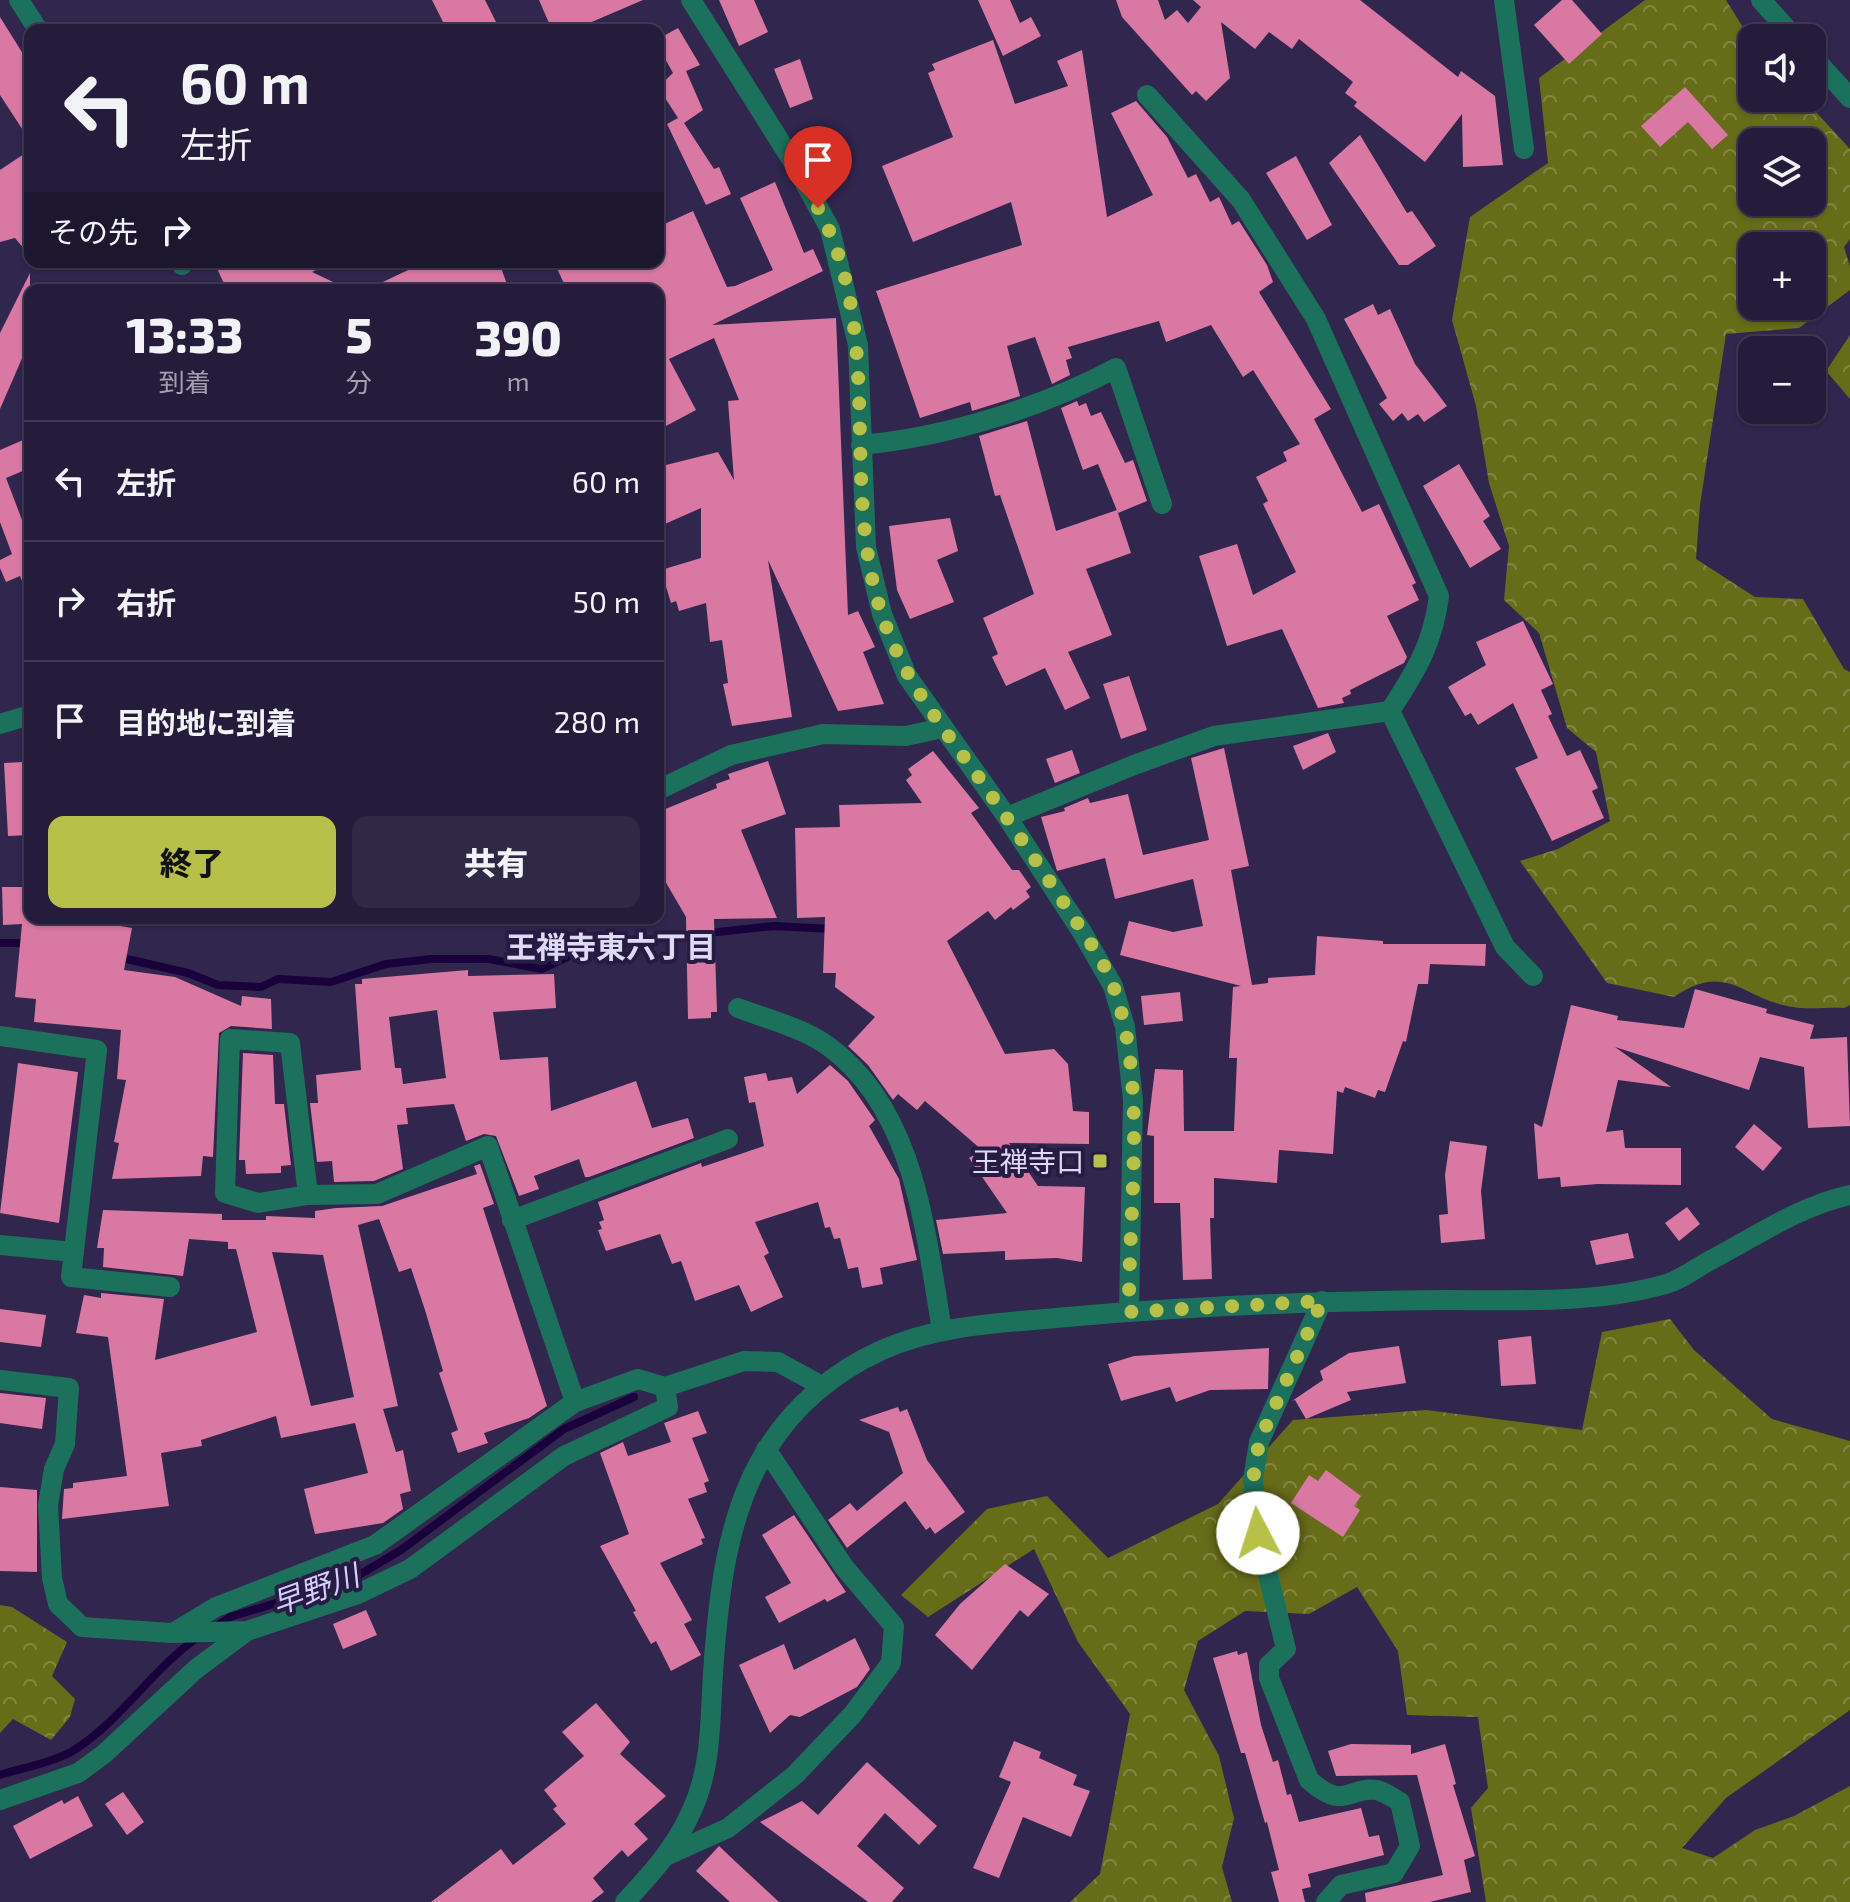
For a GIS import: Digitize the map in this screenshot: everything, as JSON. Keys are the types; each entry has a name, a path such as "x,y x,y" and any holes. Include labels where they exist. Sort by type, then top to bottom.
{"street":[{"path":"19,0 34,24"},
{"path":"691,0 795,165 830,229 858,345 866,547 882,614 907,676 1007,817 1082,932 1113,986 1125,1027 1133,1100 1129,1312"},
{"path":"1504,0 1524,149"},
{"path":"1761,0 1782,24"},
{"path":"1826,71 1850,98"},
{"path":"1007,817 1214,736 1390,711 1417,670 1434,632 1439,596 1316,319 1241,200 1147,95"},
{"path":"861,445 906,441 1064,395 1116,368 1162,504"},
{"path":"1390,711 1505,947 1533,976"},
{"path":"0,724 24,717"},
{"path":"664,787 731,755 823,734 906,736 942,728"},
{"path":"738,1008 825,1044 848,1062 880,1104 899,1139 922,1212 942,1330"},
{"path":"308,1195 290,1043 230,1039 225,1193 258,1203 308,1195 377,1194 488,1146 575,1402"},
{"path":"1,1043 97,1050 71,1277 170,1287"},
{"path":"512,1220 728,1139"},
{"path":"625,1902 668,1855 694,1807 709,1744 724,1575 740,1503 766,1449 806,1399 845,1368 883,1349 942,1330 1129,1312 1322,1301 1513,1300 1597,1295 1668,1284 1778,1221 1850,1195"},
{"path":"0,1245 74,1252"},
{"path":"1322,1301 1259,1442 1255,1467 1258,1533 1286,1649 1269,1665 1269,1678 1309,1780 1321,1790 1344,1798 1375,1790 1400,1802 1410,1846 1394,1873 1341,1885 1326,1902"},
{"path":"178,1632 216,1607 375,1545 575,1402 638,1379 665,1387 744,1361 778,1362 822,1386"},
{"path":"0,1380 69,1388 65,1444 54,1469 48,1505 52,1578 58,1604 82,1627 225,1633 247,1631 358,1594 410,1569 564,1456 668,1407 665,1387"},
{"path":"668,1855 728,1828 795,1775 853,1714 891,1663 894,1626 844,1567 766,1449"},
{"path":"0,1800 78,1773 104,1754 196,1669 247,1631"}],"green space":[{"path":"1645,0 1726,0 1741,24 1738,24 1738,112 1816,112 1850,149 1850,239 1844,247 1850,266 1850,290 1826,308 1826,232 1738,232 1738,320 1810,320 1799,328 1726,334 1700,505 1696,559 1755,597 1803,599 1844,669 1850,672 1850,1005 1844,1008 1793,1007 1722,982 1708,982 1674,997 1607,983 1520,861 1558,849 1610,821 1596,752 1567,728 1539,633 1504,600 1509,546 1489,483 1476,406 1452,320 1470,217 1548,163 1539,78"},
{"path":"1850,335 1850,399 1826,371"},
{"path":"1670,1319 1694,1350 1772,1419 1850,1441 1850,1710 1726,1798 1682,1848 1713,1858 1755,1830 1794,1816 1850,1786 1850,1902 1486,1902 1471,1808 1488,1788 1478,1717 1407,1715 1398,1651 1357,1587 1309,1614 1245,1611 1198,1641 1184,1690 1219,1756 1234,1818 1222,1867 1232,1902 1070,1902 1100,1874 1130,1714 1078,1642 1034,1549 928,1617 901,1595 987,1509 1047,1496 1108,1558 1218,1504 1293,1420 1426,1410 1582,1430 1602,1332"},
{"path":"0,1605 12,1607 67,1642 52,1676 75,1699 70,1717 51,1740 13,1719 0,1733"}],"building":[{"path":"432,0 485,0 497,24 444,24"},
{"path":"539,0 643,0 587,24 549,24"},
{"path":"719,0 754,0 768,32 739,46"},
{"path":"978,0 1010,0 1020,23 1031,17 1041,36 1003,56"},
{"path":"1116,0 1158,0 1165,20 1177,10 1188,23 1201,7 1193,0 1360,0 1458,77 1461,71 1495,96 1503,165 1463,167 1462,114 1425,162 1354,106 1357,102 1345,93 1353,82 1299,39 1292,49 1269,32 1255,49 1221,22 1230,78 1206,101 1196,91 1192,95 1122,17"},
{"path":"1562,0 1572,0 1602,34 1569,64 1534,25"},
{"path":"0,17 24,55 24,132 0,95"},
{"path":"678,28 700,65 686,71 703,110 684,123 714,169 719,167 731,194 706,205 667,124 678,118 664,96 664,81 673,73 664,57 664,36"},
{"path":"993,40 1015,104 1068,86 1057,61 1082,50 1107,217 1153,195 1111,113 1136,101 1167,137 1188,178 1196,174 1210,202 1219,197 1232,225 1239,221 1267,265 1273,282 1259,292 1331,409 1314,419 1362,512 1379,504 1416,583 1412,585 1419,600 1387,616 1407,657 1404,663 1350,690 1351,694 1342,698 1344,703 1318,708 1282,629 1227,646 1199,556 1237,544 1253,595 1296,572 1263,504 1268,501 1256,477 1287,461 1283,452 1300,444 1253,370 1243,377 1211,325 1166,342 1159,321 1068,347 1072,358 1066,360 1070,375 1052,384 1035,337 1007,346 1020,396 972,411 970,402 920,418 876,291 1022,245 1011,202 913,242 882,166 953,137 928,73 935,70 932,64"},
{"path":"800,59 813,99 790,108 774,69"},
{"path":"1685,87 1728,135 1712,149 1688,122 1660,147 1641,126"},
{"path":"1360,135 1407,213 1412,211 1436,246 1408,265 1399,265 1329,163"},
{"path":"24,154 24,249 15,238 0,242 0,170"},
{"path":"1296,156 1332,225 1307,240 1266,173"},
{"path":"775,182 804,253 813,249 823,271 712,325 836,318 848,615 858,611 875,647 863,652 884,704 838,711 768,560 792,717 732,726 723,684 728,683 722,640 710,642 706,603 679,611 676,601 671,603 664,580 664,569 701,558 701,508 664,524 664,466 718,452 734,480 728,401 739,400 714,338 669,359 696,410 666,426 664,284 564,284 557,268 664,268 664,224 693,211 727,287 735,286 773,270 740,198"},
{"path":"217,268 320,268 312,272 337,284 224,284"},
{"path":"412,268 501,268 507,284 379,284"},
{"path":"24,285 24,354 0,409 0,333"},
{"path":"1373,304 1378,315 1390,309 1415,364 1447,406 1424,422 1418,414 1408,421 1402,413 1393,421 1379,404 1387,398 1344,319"},
{"path":"1077,401 1079,406 1086,403 1091,416 1101,412 1125,463 1133,460 1147,501 1118,513 1098,464 1083,470 1061,408"},
{"path":"1027,421 1056,531 1117,510 1131,553 1086,569 1112,635 1068,652 1090,698 1065,710 1045,668 1006,686 992,657 998,654 983,618 1034,594 1000,495 995,496 979,436"},
{"path":"24,440 24,470 6,478 24,525 24,586 20,576 6,582 0,568 0,560 12,554 0,522 0,450"},
{"path":"1459,464 1490,516 1483,521 1501,549 1470,568 1423,486"},
{"path":"950,518 958,551 937,560 954,602 910,619 897,590 889,526"},
{"path":"1523,621 1553,684 1541,690 1552,714 1548,716 1567,756 1580,750 1598,788 1592,791 1604,818 1552,841 1515,768 1538,758 1513,703 1478,725 1471,713 1465,716 1448,687 1486,665 1476,642"},
{"path":"1129,676 1147,730 1121,739 1103,684"},
{"path":"1328,733 1336,752 1303,770 1293,746"},
{"path":"1224,748 1249,866 1231,870 1252,985 1268,983 1268,978 1315,975 1317,936 1383,941 1383,944 1486,944 1485,966 1430,964 1428,984 1418,984 1406,1042 1403,1041 1385,1092 1378,1090 1375,1098 1345,1087 1343,1093 1337,1091 1333,1154 1279,1150 1277,1183 1214,1178 1214,1218 1210,1218 1212,1279 1183,1280 1180,1203 1154,1203 1154,1136 1147,1135 1155,1069 1183,1070 1184,1131 1234,1131 1237,1058 1229,1058 1233,987 1241,986 1120,955 1129,921 1173,932 1203,926 1193,879 1115,899 1105,858 1057,871 1041,817 1065,811 1064,808 1088,798 1090,803 1128,794 1143,855 1209,840 1191,758"},
{"path":"1072,750 1080,773 1055,783 1046,759"},
{"path":"933,751 979,808 971,813 1012,870 1019,870 1031,887 1026,891 1030,897 1013,910 1011,907 995,920 988,911 947,941 1005,1054 1054,1049 1068,1064 1073,1111 1089,1112 1089,1144 1009,1143 1038,1186 1085,1187 1082,1262 1057,1258 1005,1260 1005,1251 943,1254 936,1220 1007,1213 969,1158 982,1150 925,1101 917,1110 898,1094 893,1100 868,1065 848,1046 875,1017 835,987 836,973 823,973 825,917 797,918 795,828 840,827 839,805 922,803 906,780 912,775 908,769"},
{"path":"768,761 786,814 741,830 777,918 714,919 717,1012 711,1012 711,1018 688,1019 686,917 664,879 664,810 717,788 716,784 730,779 728,774"},
{"path":"23,762 24,765 24,835 8,836 4,763"},
{"path":"2,887 24,887 24,924 109,924 132,928 124,970 175,977 241,1006 242,996 271,999 272,1029 231,1026 219,1033 213,1157 203,1156 201,1176 112,1179 119,1143 114,1142 126,1080 117,1079 121,1030 34,1022 36,999 15,997 22,924 3,925"},
{"path":"468,970 468,976 554,974 556,1008 493,1012 500,1060 548,1057 551,1111 636,1081 652,1128 688,1118 694,1138 589,1177 585,1177 579,1159 534,1176 539,1189 519,1196 496,1136 484,1134 466,1141 454,1104 406,1108 408,1124 397,1125 403,1169 374,1181 334,1182 332,1161 317,1162 310,1103 318,1103 316,1075 361,1070 355,984 362,984 362,979","holes":["437,1010 446,1078 403,1084 401,1068 395,1068 389,1017"]},
{"path":"1695,989 1767,1009 1766,1013 1814,1025 1810,1039 1847,1037 1850,1126 1808,1128 1804,1067 1760,1057 1749,1090 1615,1047 1671,1087 1618,1080 1606,1132 1623,1130 1625,1148 1681,1148 1681,1185 1561,1187 1560,1177 1538,1179 1534,1123 1542,1127 1571,1005 1618,1016 1617,1020 1684,1028"},
{"path":"1180,992 1183,1021 1144,1025 1141,996"},
{"path":"243,1053 273,1055 275,1104 284,1104 291,1165 281,1166 281,1173 246,1174 245,1160 239,1160"},
{"path":"18,1063 78,1072 59,1223 0,1213"},
{"path":"830,1065 848,1081 875,1120 869,1126 899,1179 917,1260 880,1268 883,1284 862,1288 858,1267 848,1269 840,1238 834,1239 830,1227 825,1228 818,1202 755,1222 769,1253 764,1256 783,1297 751,1312 739,1285 695,1301 681,1261 672,1264 660,1234 606,1251 598,1230 602,1229 599,1222 604,1220 598,1202 701,1163 702,1167 764,1146 755,1102 749,1103 744,1077 766,1073 768,1081 792,1077 797,1094"},
{"path":"1754,1124 1782,1148 1763,1171 1735,1147"},
{"path":"1450,1141 1487,1146 1481,1191 1485,1239 1441,1243 1439,1215 1448,1214 1445,1175"},
{"path":"480,1164 494,1204 483,1208 547,1406 529,1418 484,1433 488,1443 458,1453 451,1433 458,1430 411,1268 399,1272 379,1219 358,1225 398,1406 383,1409 396,1452 403,1450 411,1491 400,1494 403,1509 383,1523 315,1534 304,1489 368,1473 355,1423 281,1438 276,1416 201,1440 202,1446 161,1453 169,1506 62,1519 64,1489 73,1488 73,1483 127,1476 108,1337 76,1333 84,1295 101,1298 101,1293 164,1299 155,1360 257,1332 236,1249 228,1249 228,1242 189,1239 183,1276 103,1267 104,1248 97,1248 103,1210 222,1214 222,1220 266,1220 266,1216 315,1218 315,1211 382,1206 477,1174 474,1166","holes":["272,1252 323,1255 354,1397 311,1406"]},
{"path":"1687,1207 1700,1224 1679,1241 1665,1223"},
{"path":"1628,1233 1634,1258 1596,1265 1590,1241"},
{"path":"0,1309 46,1315 41,1347 0,1342"},
{"path":"1531,1336 1536,1384 1501,1386 1498,1340"},
{"path":"1399,1346 1406,1383 1347,1392 1351,1400 1306,1419 1295,1400 1292,1401 1323,1380 1320,1371 1349,1353"},
{"path":"1269,1348 1268,1389 1210,1390 1176,1402 1170,1387 1121,1401 1108,1364 1134,1356"},
{"path":"0,1393 46,1398 42,1429 0,1423"},
{"path":"898,1407 900,1412 907,1409 927,1460 965,1512 935,1534 930,1527 926,1530 905,1501 847,1548 828,1520 850,1503 857,1511 903,1473 889,1432 859,1420"},
{"path":"698,1411 707,1433 692,1438 709,1481 704,1483 707,1492 688,1499 705,1538 701,1539 703,1544 660,1563 692,1620 684,1624 701,1655 671,1671 656,1641 651,1644 600,1546 629,1534 600,1453 623,1442 628,1456 671,1442 664,1423"},
{"path":"1326,1470 1361,1496 1354,1506 1360,1510 1343,1537 1291,1503 1309,1475 1318,1481"},
{"path":"0,1487 37,1490 37,1572 0,1571"},
{"path":"794,1515 846,1592 827,1602 825,1599 779,1623 765,1597 791,1583 762,1535"},
{"path":"1005,1564 1049,1594 1028,1617 1020,1610 972,1670 935,1635 960,1604"},
{"path":"366,1610 377,1635 343,1649 333,1624"},
{"path":"855,1638 870,1669 857,1687 800,1717 790,1715 770,1733 739,1665 784,1644 794,1670"},
{"path":"1237,1651 1238,1655 1247,1652 1261,1725 1273,1762 1278,1760 1287,1795 1291,1794 1299,1822 1361,1808 1369,1837 1379,1835 1384,1855 1308,1874 1311,1887 1302,1889 1305,1902 1279,1902 1271,1872 1279,1870 1267,1822 1245,1753 1241,1753 1213,1658"},
{"path":"596,1703 630,1742 620,1754 666,1796 634,1824 648,1839 628,1857 622,1850 593,1878 604,1892 591,1902 431,1902 501,1849 513,1865 566,1824 553,1809 557,1806 544,1790 584,1756 562,1732"},
{"path":"1014,1741 1041,1752 1039,1758 1077,1775 1073,1785 1090,1791 1071,1837 1023,1817 999,1878 973,1868 1011,1782 999,1777"},
{"path":"1351,1744 1411,1745 1411,1754 1445,1744 1456,1784 1453,1785 1475,1856 1464,1860 1471,1892 1430,1902 1366,1902 1365,1893 1443,1875 1417,1775 1336,1776 1328,1751"},
{"path":"867,1762 937,1826 919,1845 885,1813 857,1846 904,1888 892,1902 868,1902 760,1822 802,1801 818,1815"},
{"path":"123,1792 144,1822 127,1835 105,1804"},
{"path":"78,1796 93,1826 30,1859 13,1826 62,1800 64,1804"},
{"path":"719,1846 779,1902 730,1902 696,1871"}],"waterway":[{"path":"118,957 188,973 218,985 261,987 278,979 331,982 386,964 431,959 489,959 542,969 589,947 774,926 832,929"},
{"path":"0,943 29,943"},
{"name":"早野川","path":"215,1627 230,1617 349,1581 401,1550 564,1429 634,1397"},
{"name":"早野川","path":"0,1775 63,1756 89,1740 167,1663 200,1636"}],"place":[{"name":"王禅寺口","path":"1100,1161"}],"district":[{"name":"王禅寺東六丁目","path":"611,946"}],"route":[{"path":"818,208 830,229 858,345 866,547 882,614 907,676 1007,817 1082,932 1113,986 1125,1027 1133,1100 1129,1312 1322,1301 1259,1442 1253,1480 1258,1533"}]}
